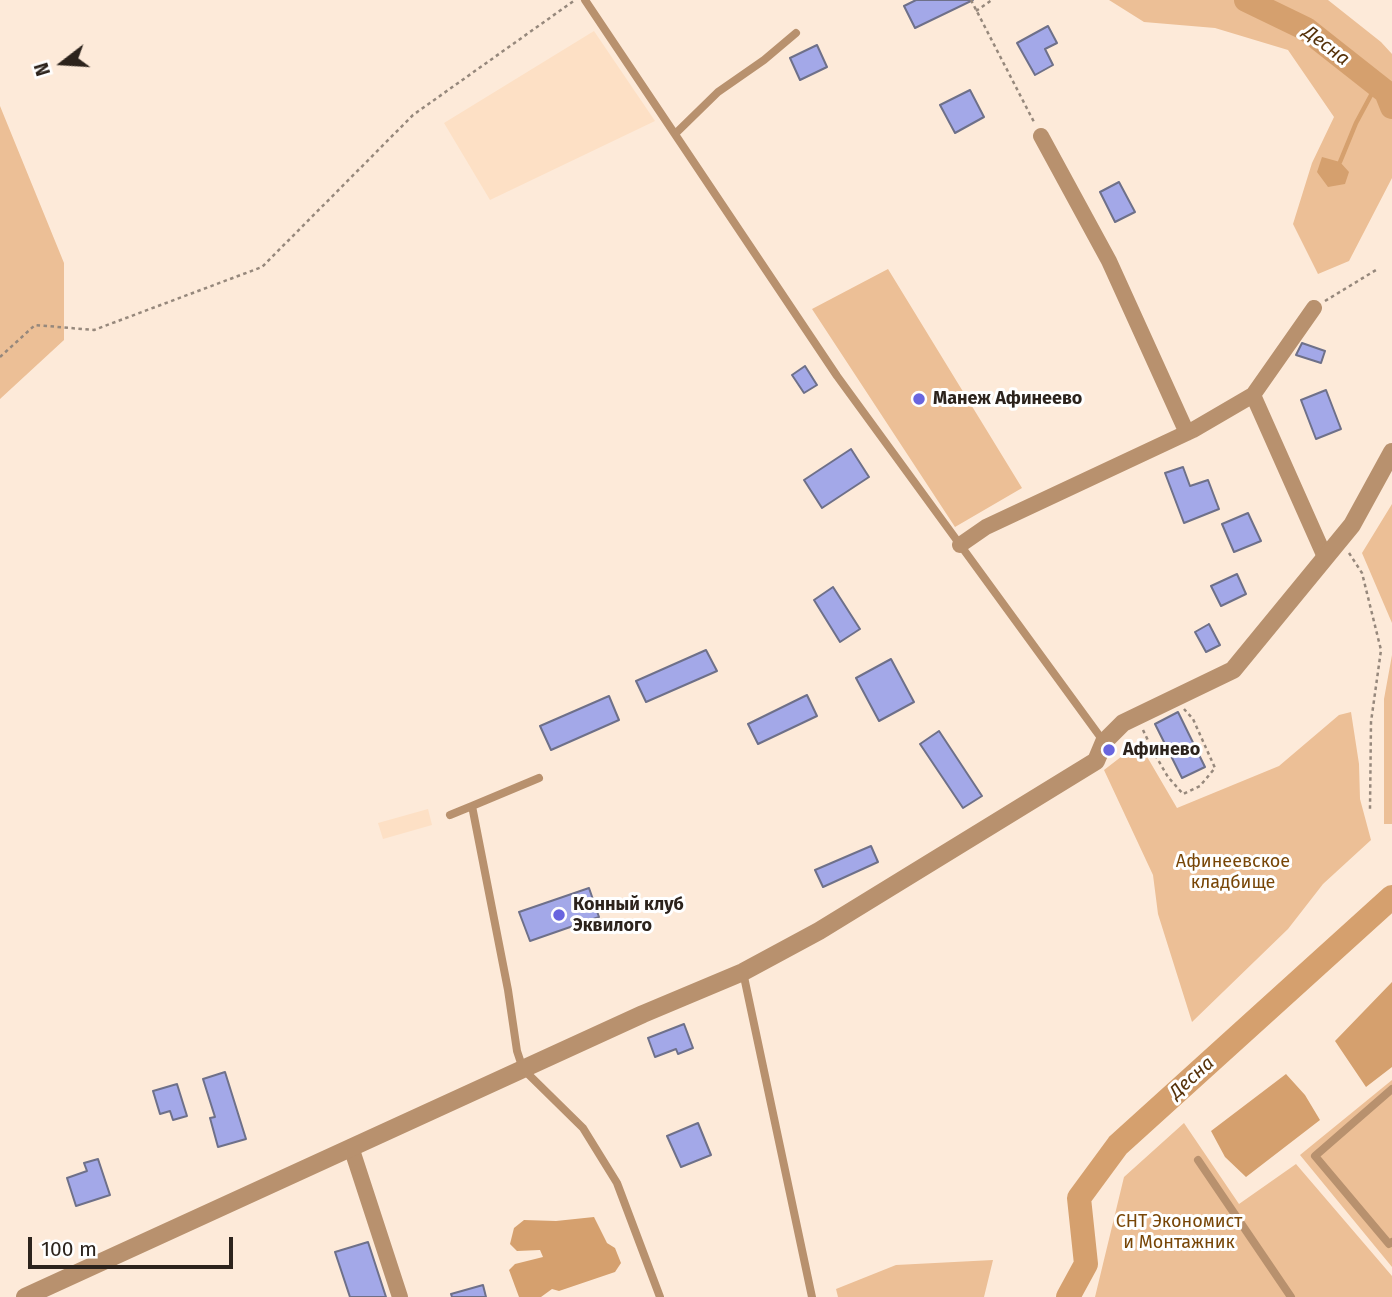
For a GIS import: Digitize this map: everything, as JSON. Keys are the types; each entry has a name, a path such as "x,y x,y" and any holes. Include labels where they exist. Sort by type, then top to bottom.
{"street":[{"path":"1041,136 1110,261 1187,433"},
{"path":"960,545 986,527 1187,433 1253,395 1314,309"},
{"path":"1253,395 1325,557"},
{"path":"25,1297 523,1069 743,972 819,932 1096,761 1108,738 1123,723 1233,670 1352,525 1392,452"},
{"path":"351,1147 400,1297"}],"lane":[{"path":"585,0 837,376 960,545 1108,738"},
{"path":"675,134 718,92 764,60 796,33"},
{"path":"450,815 539,778"},
{"path":"472,806 508,990 517,1051 523,1069 583,1128 617,1183 660,1297"},
{"path":"743,972 812,1297"},
{"path":"1391,1245 1315,1156 1392,1088"},
{"path":"1198,1160 1291,1297"}],"path":[{"path":"0,357 34,325 94,330 262,267 413,115 575,0"},
{"path":"971,0 1041,136"},
{"path":"976,10 992,0"},
{"path":"1314,309 1376,270"},
{"path":"1340,540 1362,573 1381,650 1371,722 1370,809"},
{"path":"1108,738 1134,738 1145,727 1154,753 1168,777 1183,794 1200,786 1215,768 1192,719 1184,709 1175,708"}],"shaded area":[{"path":"594,31 655,121 490,200 444,123"},
{"path":"1322,157 1340,162 1349,172 1345,184 1328,187 1317,172"},
{"path":"428,809 432,825 383,839 378,823"},
{"path":"1392,982 1392,1067 1366,1087 1335,1041"},
{"path":"1286,1074 1305,1095 1320,1120 1246,1177 1225,1157 1211,1131"},
{"path":"594,1217 607,1243 615,1248 621,1263 615,1272 559,1291 552,1289 541,1297 519,1297 509,1270 515,1264 543,1257 540,1250 517,1251 510,1244 514,1228 524,1220 556,1221"}],"green space":[{"path":"1109,0 1328,0 1381,42 1392,54 1392,178 1349,261 1318,274 1293,224 1312,163 1334,117 1288,50 1215,28 1144,22"},
{"path":"0,106 64,263 64,340 0,399"},
{"name":"Манеж Афинеево","path":"888,269 1022,488 955,527 812,309"},
{"path":"1392,504 1392,623 1362,553"},
{"path":"1392,655 1392,824 1384,824 1384,699"},
{"name":"Афинеевское кладбище","path":"1351,712 1359,764 1360,799 1371,840 1323,884 1288,929 1192,1022 1158,914 1153,875 1104,770 1139,743 1177,808 1279,766 1339,715"},
{"path":"1392,1080 1392,1267 1300,1155"},
{"name":"СНТ Экономист и Монтажник","path":"1184,1123 1239,1204 1296,1164 1392,1276 1392,1297 1095,1297 1124,1177"},
{"path":"993,1260 984,1297 838,1297 836,1289 896,1265"}],"building":[{"path":"916,0 973,0 915,28 904,6"},
{"path":"1048,26 1057,43 1045,49 1053,65 1035,75 1017,43"},
{"path":"817,45 827,67 800,80 790,58"},
{"path":"970,90 984,117 955,133 940,105"},
{"path":"1119,182 1135,212 1115,222 1100,192"},
{"path":"1302,343 1325,351 1321,363 1296,355"},
{"path":"805,366 817,385 804,393 792,375"},
{"path":"1326,390 1341,429 1316,439 1301,400"},
{"path":"851,449 869,477 822,508 804,480"},
{"path":"1183,467 1190,486 1208,480 1219,509 1184,523 1165,473"},
{"path":"1248,513 1261,541 1234,552 1222,524"},
{"path":"1237,574 1246,594 1221,606 1211,586"},
{"path":"833,587 860,629 840,642 814,600"},
{"path":"1209,624 1220,645 1206,652 1195,632"},
{"path":"706,650 717,671 646,702 636,681"},
{"path":"891,659 914,702 879,721 856,678"},
{"path":"807,695 817,716 758,744 748,724"},
{"path":"609,696 619,720 551,750 540,726"},
{"path":"1178,712 1205,767 1182,778 1155,724"},
{"path":"939,731 982,796 963,808 920,744"},
{"path":"871,846 878,862 823,887 815,870"},
{"name":"Конный клуб Эквилого","path":"589,888 599,917 530,941 519,912"},
{"path":"684,1024 693,1048 678,1054 676,1049 655,1057 648,1038"},
{"path":"225,1072 246,1139 218,1147 210,1118 215,1117 203,1079"},
{"path":"177,1084 187,1116 173,1120 170,1111 160,1114 153,1091"},
{"path":"698,1123 711,1155 681,1167 667,1136"},
{"path":"98,1159 110,1195 76,1206 67,1178 87,1171 84,1163"},
{"path":"368,1242 386,1297 350,1297 335,1252"},
{"path":"483,1285 486,1297 452,1297 451,1294"}],"waterway":[{"name":"Десна","path":"1246,0 1306,29 1386,92 1392,107"},
{"path":"1340,162 1356,123 1377,84"},
{"name":"Десна","path":"1068,1297 1086,1264 1079,1198 1118,1145 1392,897"}],"place":[{"name":"Манеж Афинеево","path":"919,399"},
{"name":"Афинево","path":"1109,750"},
{"name":"Конный клуб Эквилого","path":"559,915"}]}
